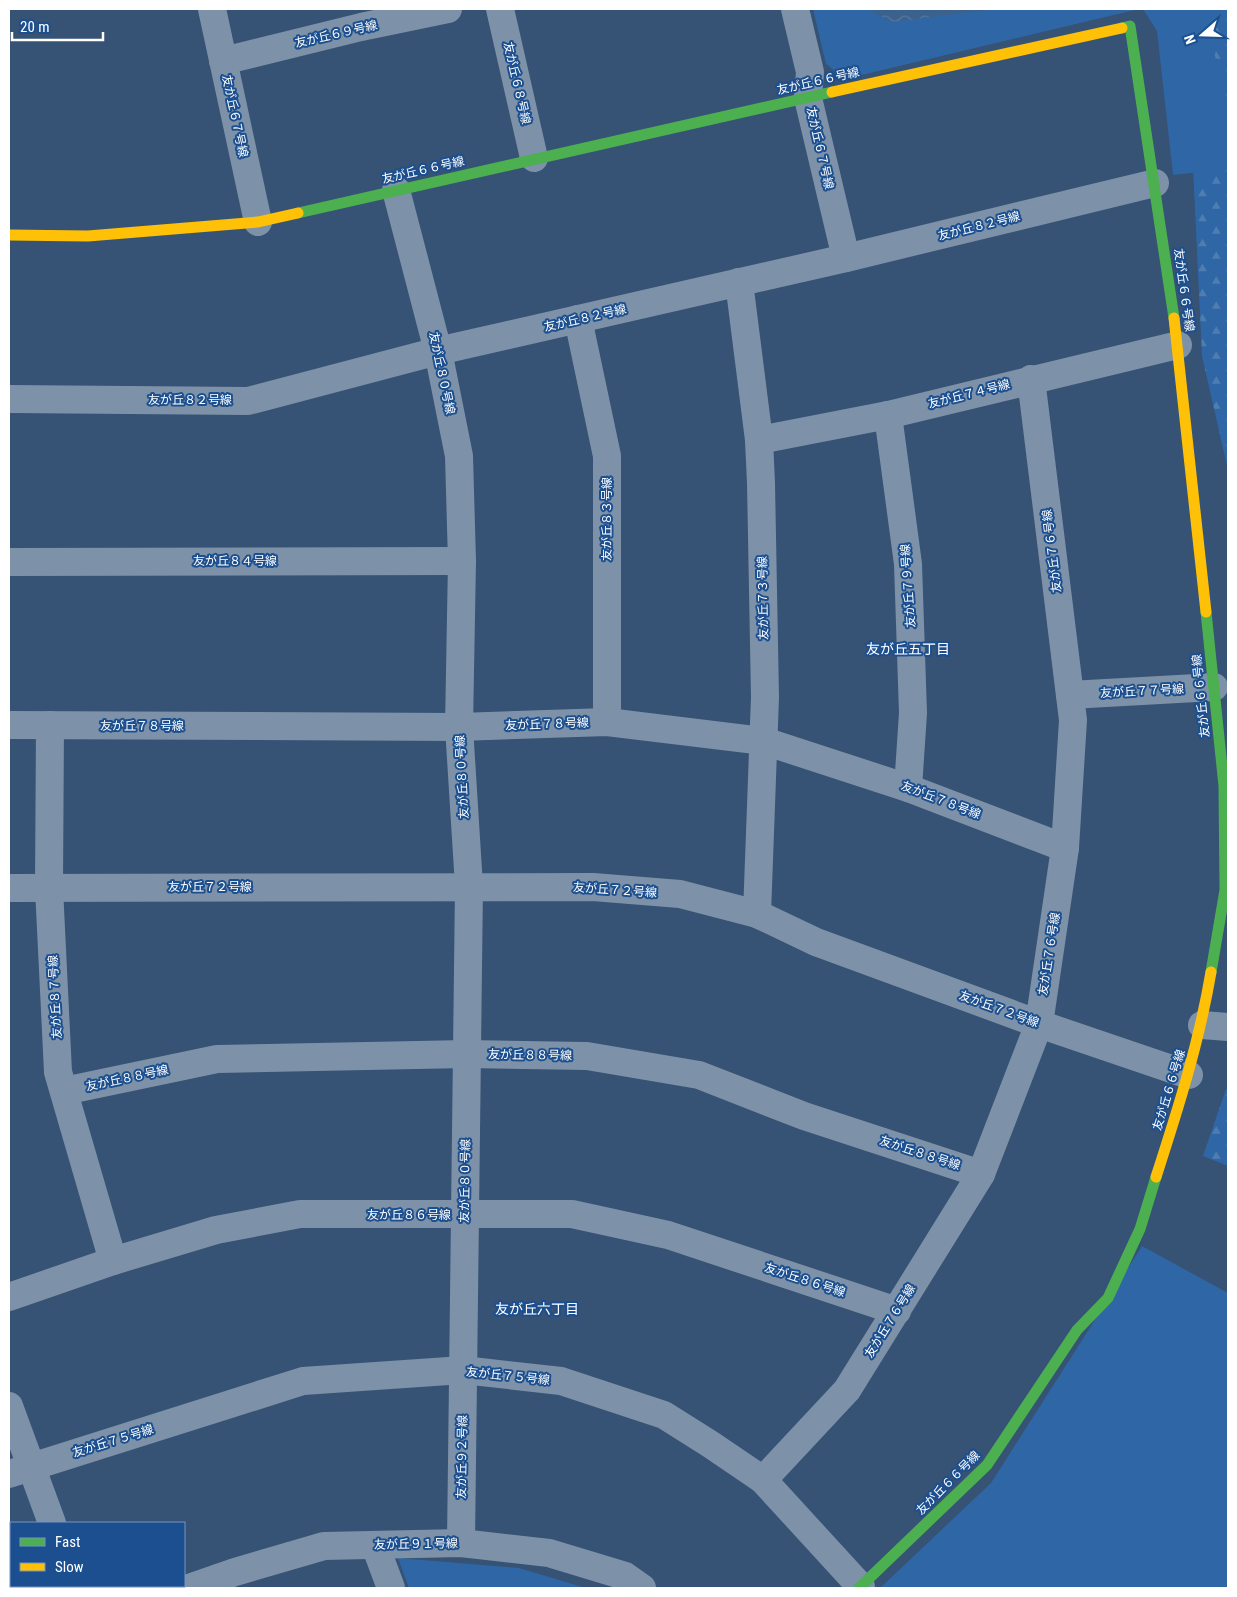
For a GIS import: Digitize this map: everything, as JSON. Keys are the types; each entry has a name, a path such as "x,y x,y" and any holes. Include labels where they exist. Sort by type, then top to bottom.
{"street":[{"name":"友が丘６７号線","path":"212,9 258,222"},
{"name":"友が丘６９号線","path":"224,61 359,18 448,9"},
{"name":"友が丘６８号線","path":"500,9 534,158"},
{"name":"友が丘６７号線","path":"795,9 810,72 808,98 846,258"},
{"name":"友が丘６６号線","path":"9,235 88,236 258,222 534,158 1130,26 1156,183 1178,345 1226,786 1224,890 1202,1025 1189,1075 1140,1229 1108,1298 1078,1330 987,1465 860,1587"},
{"name":"友が丘８２号線","path":"9,399 248,401 438,351 846,258 1156,183"},
{"name":"友が丘８０号線","path":"396,190 438,351 459,456 462,561 459,726 468,886 463,1370"},
{"name":"友が丘７３号線","path":"739,282 758,440 764,740 757,914"},
{"name":"友が丘８３号線","path":"578,319 607,456 607,722"},
{"name":"友が丘７４号線","path":"758,440 888,415 1178,345"},
{"name":"友が丘７６号線","path":"763,1480 847,1390 981,1174 1039,1024 1065,848 1073,720 1031,379"},
{"name":"友が丘７９号線","path":"888,415 909,573 913,713 908,788"},
{"name":"友が丘８４号線","path":"9,562 462,561"},
{"name":"友が丘７７号線","path":"1070,695 1214,687"},
{"name":"友が丘７８号線","path":"9,724 459,726 607,722 764,740 908,788 1065,848"},
{"name":"友が丘８７号線","path":"50,725 49,888 58,1072 113,1261"},
{"name":"友が丘７２号線","path":"9,888 593,887 680,894 757,914 816,942 1039,1024 1189,1075"},
{"path":"1202,1025 1228,1027"},
{"name":"友が丘８８号線","path":"64,1091 217,1059 466,1054 587,1056 699,1074 804,1116 981,1174"},
{"name":"友が丘８６号線","path":"9,1297 113,1261 216,1230 300,1214 465,1216 572,1214 668,1235 897,1311"},
{"name":"友が丘７５号線","path":"19,1470 303,1381 463,1370 561,1382 664,1415 763,1480 860,1587"},
{"name":"友が丘９２号線","path":"461,1543 463,1370"},
{"path":"9,1406 19,1470 51,1522"},
{"name":"友が丘９１号線","path":"189,1588 238,1580 324,1546 461,1543 549,1553 626,1584"},
{"path":"375,1545 392,1588"}],"green space":[{"path":"813,9 1139,9 845,79 826,64"},
{"path":"1143,9 1218,9 1212,41 1228,120 1228,169 1173,175 1157,31"},
{"path":"1165,9 1228,9 1228,470 1202,356 1188,62"},
{"path":"1226,1089 1228,1090 1228,1166 1203,1156"},
{"path":"1142,1246 1228,1293 1228,1588 880,1588 991,1483"},
{"path":"398,1558 519,1568 586,1588 409,1588"}],"water":[{"path":"868,9 997,9 892,22"}],"traffic: fast":[{"path":"1122,28 1130,26 1174,318"},
{"path":"298,213 832,92"},
{"path":"1206,612 1224,786 1225,890 1211,972"},
{"path":"859,1588 987,1465 1077,1330 1108,1298 1140,1229 1156,1177"}],"traffic: slow":[{"path":"832,92 1122,28"},
{"path":"9,235 88,236 258,222 298,213"},
{"path":"1174,318 1206,612"},
{"path":"1156,1177 1194,1050 1211,972"}],"district":[{"name":"友が丘五丁目","path":"908,649"},
{"name":"友が丘六丁目","path":"537,1309"}]}
